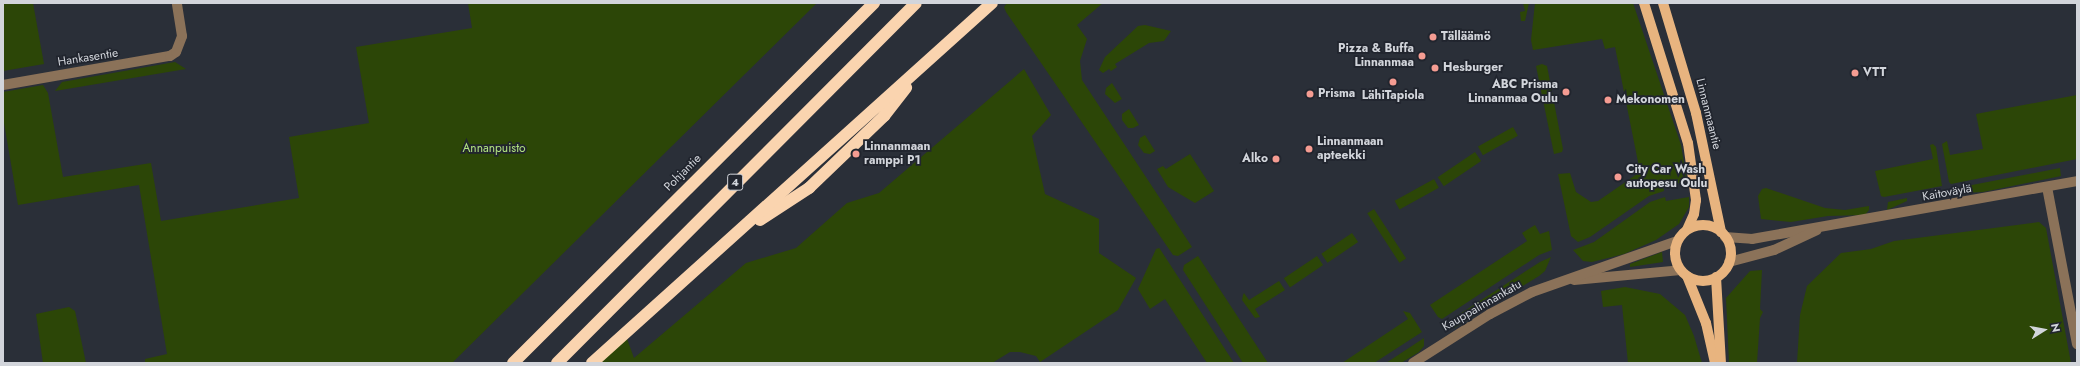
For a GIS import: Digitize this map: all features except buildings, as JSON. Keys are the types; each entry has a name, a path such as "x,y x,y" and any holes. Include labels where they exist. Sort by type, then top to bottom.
{"highway":[{"path":"852,24 868,3"},
{"name":"Pohjantie","path":"513,363 874,3"},
{"name":"4","path":"557,363 916,3"},
{"path":"592,363 729,240 809,188 884,116 926,62 992,3"}],"main road":[{"path":"1644,3 1688,143 1696,200 1694,214 1687,230 1678,241 1675,256 1706,322 1715,363"},
{"name":"Linnanmaantie","path":"1663,3 1696,113 1723,235"},
{"path":"1684,273 1699,280 1716,277 1729,262 1730,249 1723,235 1704,225 1687,230"},
{"path":"1716,277 1721,363"}],"street":[{"name":"Hankasentie","path":"3,86 162,59 176,52 182,36 177,3"},
{"name":"Kaitoväylä","path":"1723,235 1745,240 2047,188 2077,181"},
{"path":"2047,188 2077,344"},
{"name":"Kaitoväylä","path":"1729,262 1774,250 1805,237 1822,227"},
{"name":"Kauppalinnankatu","path":"1413,363 1490,314 1532,292 1678,241"},
{"name":"Kauppalinnankatu","path":"1568,280 1684,273"}],"green space":[{"path":"3,3 33,3 44,64 3,71"},
{"name":"Annanpuisto","path":"468,3 817,3 452,363 145,363 145,359 167,354 139,185 18,205 3,117 3,92 43,85 48,93 63,177 151,163 161,221 299,198 289,137 369,123 356,47 472,28"},
{"path":"1007,3 1103,3 1077,25 1087,39 1080,61 1082,80 1192,247 1178,256 1173,255 1006,12 1004,7"},
{"path":"1523,3 1529,3 1525,21 1521,21 1520,12 1525,11"},
{"path":"1535,3 1633,3 1681,145 1687,181 1663,187 1664,191 1649,196 1590,237 1578,242 1571,236 1558,174 1570,173 1576,192 1591,202 1598,201 1640,172 1615,47 1605,49 1602,39 1533,50 1531,40"},
{"path":"1145,25 1171,31 1164,41 1149,43 1115,64 1117,67 1111,71 1109,69 1103,73 1099,70 1105,57 1138,26"},
{"path":"175,62 186,69 55,91 62,82"},
{"path":"1542,64 1547,66 1563,149 1562,152 1554,154 1536,66"},
{"path":"1024,69 1051,115 1032,136 1045,194 1099,219 1099,253 1136,278 1118,310 1040,362 1036,356 1020,352 1010,352 992,363 595,363 626,336 634,358 746,263 796,248 847,203 879,193"},
{"path":"1112,83 1122,99 1115,103 1105,94 1106,88"},
{"path":"2077,95 2077,159 1951,184 1949,182 1942,144 1947,141 1950,155 1983,149 1976,114"},
{"path":"1129,109 1139,125 1133,128 1128,128 1122,120 1122,114"},
{"path":"1513,127 1518,136 1483,155 1478,146"},
{"path":"1145,135 1155,151 1150,154 1144,153 1138,145 1140,138"},
{"path":"1933,144 1936,147 1942,186 1884,197 1881,196 1875,171 1933,159 1930,145"},
{"path":"1475,152 1481,161 1444,186 1438,177"},
{"path":"1190,154 1214,191 1195,203 1168,187 1157,169 1163,166 1166,169"},
{"path":"2060,168 2061,176 1983,192 1941,194 1941,191"},
{"path":"1434,179 1439,188 1399,210 1395,201"},
{"path":"1766,188 1825,208 1845,210 1869,206 1869,210 1865,215 1828,216 1791,222 1761,219 1758,196 1762,189"},
{"path":"1665,197 1666,201 1689,197 1689,207 1679,224 1656,240 1624,254 1592,262 1583,261 1573,250 1594,242 1650,202"},
{"path":"1907,198 1907,201 1887,210 1888,202"},
{"path":"1374,209 1406,258 1399,263 1367,213"},
{"path":"2039,222 2046,228 2071,363 1797,363 1800,315 1807,286 1841,253 1871,249 1894,241"},
{"path":"1535,225 1540,234 1549,231 1552,250 1539,255 1442,319 1438,317 1430,305 1527,241 1522,233"},
{"path":"1352,233 1358,242 1327,263 1321,254"},
{"path":"1159,248 1234,363 1207,363 1165,299 1150,309 1138,289 1156,249"},
{"path":"1662,252 1663,262 1630,267 1630,264"},
{"path":"1198,256 1268,363 1243,363 1183,270 1184,265"},
{"path":"1317,256 1323,265 1290,287 1284,278"},
{"path":"1551,257 1545,271 1539,276 1454,328 1452,319 1540,262"},
{"path":"1762,270 1760,309 1763,312 1760,318 1757,363 1729,363 1726,298 1750,271"},
{"path":"1279,281 1285,290 1255,309 1260,317 1255,318 1242,300 1244,293 1249,300"},
{"path":"1625,287 1660,294 1685,315 1694,336 1702,363 1628,363 1622,305 1603,307 1601,291"},
{"path":"69,307 75,311 86,363 43,363 36,314"},
{"path":"1403,311 1410,313 1422,332 1374,363 1342,363 1408,319"},
{"path":"1424,338 1424,346 1419,352 1401,363 1386,363"}],"place":[{"name":"Tälläämö","path":"1433,37"},
{"name":"Pizza & Buffa Linnanmaa","path":"1422,56"},
{"name":"Hesburger","path":"1435,68"},
{"name":"VTT","path":"1855,73"},
{"name":"LähiTapiola","path":"1393,82"},
{"name":"ABC Prisma Linnanmaa Oulu","path":"1566,92"},
{"name":"Prisma","path":"1310,94"},
{"name":"Mekonomen","path":"1608,100"},
{"name":"Linnanmaan apteekki","path":"1309,149"},
{"name":"Linnanmaan ramppi P1","path":"856,154"},
{"name":"Alko","path":"1276,159"},
{"name":"City Car Wash autopesu Oulu","path":"1618,177"}]}
